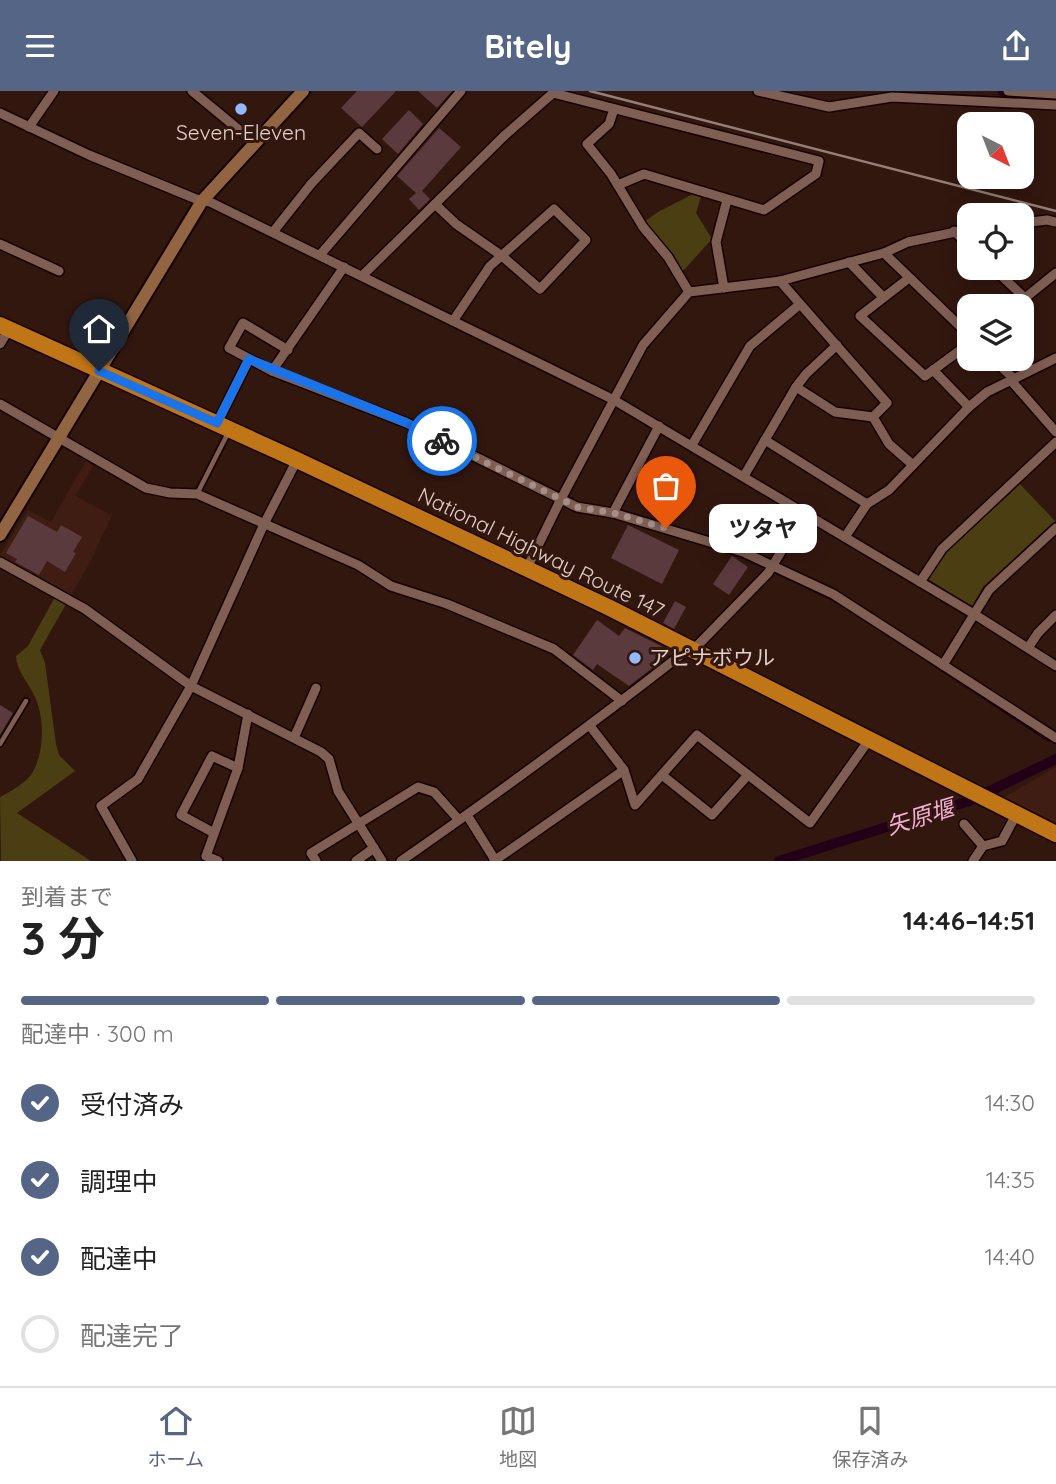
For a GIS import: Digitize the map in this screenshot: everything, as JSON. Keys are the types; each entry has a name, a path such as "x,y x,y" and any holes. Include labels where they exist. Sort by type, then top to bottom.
{"highway":[{"name":"National Highway Route 147","path":"5,327 527,568 1056,834"}],"main road":[{"path":"1,530 202,201 303,91"}],"street":[{"path":"29,127 54,91"},
{"path":"192,91 255,143"},
{"path":"320,255 461,91"},
{"path":"758,91 829,107 892,97 1056,105"},
{"path":"996,91 1001,103"},
{"path":"1008,91 1056,94"},
{"path":"362,276 553,93 819,161 816,174 764,210 644,174 618,185"},
{"path":"614,109 609,124 587,144 618,185 643,227 668,257 689,292"},
{"path":"0,113 89,155 210,202 614,400 974,614 1056,666"},
{"path":"273,232 311,184 359,133 377,149"},
{"path":"724,288 716,242 727,200"},
{"path":"435,204 456,224 502,256 540,289 586,240 554,209 502,256 490,266 453,321"},
{"path":"1034,222 1056,222"},
{"path":"954,231 957,234"},
{"path":"527,568 643,345 689,292 780,281 884,253 908,242 957,231"},
{"path":"0,244 59,271"},
{"path":"884,253 957,324"},
{"path":"849,262 883,297"},
{"path":"272,370 344,267"},
{"path":"1006,280 1025,298 1056,273"},
{"path":"909,278 860,316 925,376 957,353"},
{"path":"780,281 887,403 873,417"},
{"path":"692,445 750,346 799,305"},
{"path":"288,349 243,323 229,348 272,370 407,423 577,507 613,513 743,552 833,594 1056,737"},
{"path":"0,344 5,327"},
{"path":"744,476 796,387 814,365 837,345"},
{"path":"845,537 867,504 889,489 986,392 1056,358"},
{"path":"223,426 249,359"},
{"path":"933,370 969,407"},
{"path":"1006,371 1056,432"},
{"path":"796,387 835,411 873,417"},
{"path":"0,404 146,488 170,493 197,494 358,565 391,586 447,604 554,649 622,701"},
{"path":"873,417 889,444 913,465"},
{"path":"613,513 659,426"},
{"path":"765,440 867,504"},
{"path":"920,582 942,549 1056,442"},
{"path":"132,861 101,806 138,779 191,686 264,524 297,460"},
{"path":"401,861 698,645 771,566 804,513"},
{"path":"943,665 989,590 1056,528"},
{"path":"0,562 85,609 191,686 330,759 338,791 382,861"},
{"path":"1028,648 1056,615"},
{"path":"294,738 316,688"},
{"path":"218,861 206,856 237,768 248,714"},
{"path":"590,726 624,770 635,805 697,735 810,823 869,740"},
{"path":"214,833 181,815 212,756 237,768"},
{"path":"316,861 311,853 418,787 434,792 463,818 495,860 624,770"},
{"path":"662,775 712,815 748,775"},
{"path":"973,861 983,846 1002,841 1016,815"},
{"path":"964,824 983,846"},
{"path":"356,861 374,848"}],"lane":[{"path":"197,494 223,426"},
{"path":"0,744 26,701"}],"shaded area":[{"path":"695,193 701,196 696,213 712,239 682,272 673,254 644,222"},
{"path":"86,461 93,466 75,496 112,515 70,597 0,558 0,555 28,510 51,522"},
{"path":"1019,483 1055,521 983,587 972,607 928,579 945,552"},
{"path":"55,597 66,604 40,650 45,663 59,755 75,771 17,813 91,861 1,861 0,797 21,785 31,775 39,757 42,735 38,704 20,671 16,656 28,646"},
{"path":"1056,767 1056,827 1001,799"}],"building":[{"path":"357,91 396,91 362,127 341,108"},
{"path":"418,91 452,91 437,108"},
{"path":"409,110 423,124 398,154 382,139"},
{"path":"439,128 461,147 422,191 430,199 419,210 409,199 416,193 397,176"},
{"path":"28,516 57,532 61,525 82,537 65,572 47,561 39,575 15,562 17,559 6,553"},
{"path":"628,525 679,550 662,584 611,558"},
{"path":"732,556 748,567 729,595 713,584"},
{"path":"675,601 686,607 674,629 663,623"},
{"name":"アピナボウル","path":"597,620 619,636 625,628 673,652 629,686 597,664 593,670 573,655"},
{"path":"0,705 13,713 0,735"}],"waterway":[{"path":"1003,92 1013,97 1056,98"},
{"path":"585,513 616,518"},
{"path":"749,560 838,602"},
{"path":"855,613 1046,739 1056,742"},
{"name":"矢原堰","path":"779,861 969,801 1056,759"}],"railway":[{"path":"590,91 1056,211"}],"way so far":[{"path":"442,441 577,507 613,513 666,528"}],"place":[{"name":"Seven-Eleven","path":"241,109"},
{"name":"ツタヤ","path":"666,528"},
{"name":"アピナボウル","path":"635,658"}],"route":[{"path":"99,371 217,423 249,359 407,423 442,441"}]}
